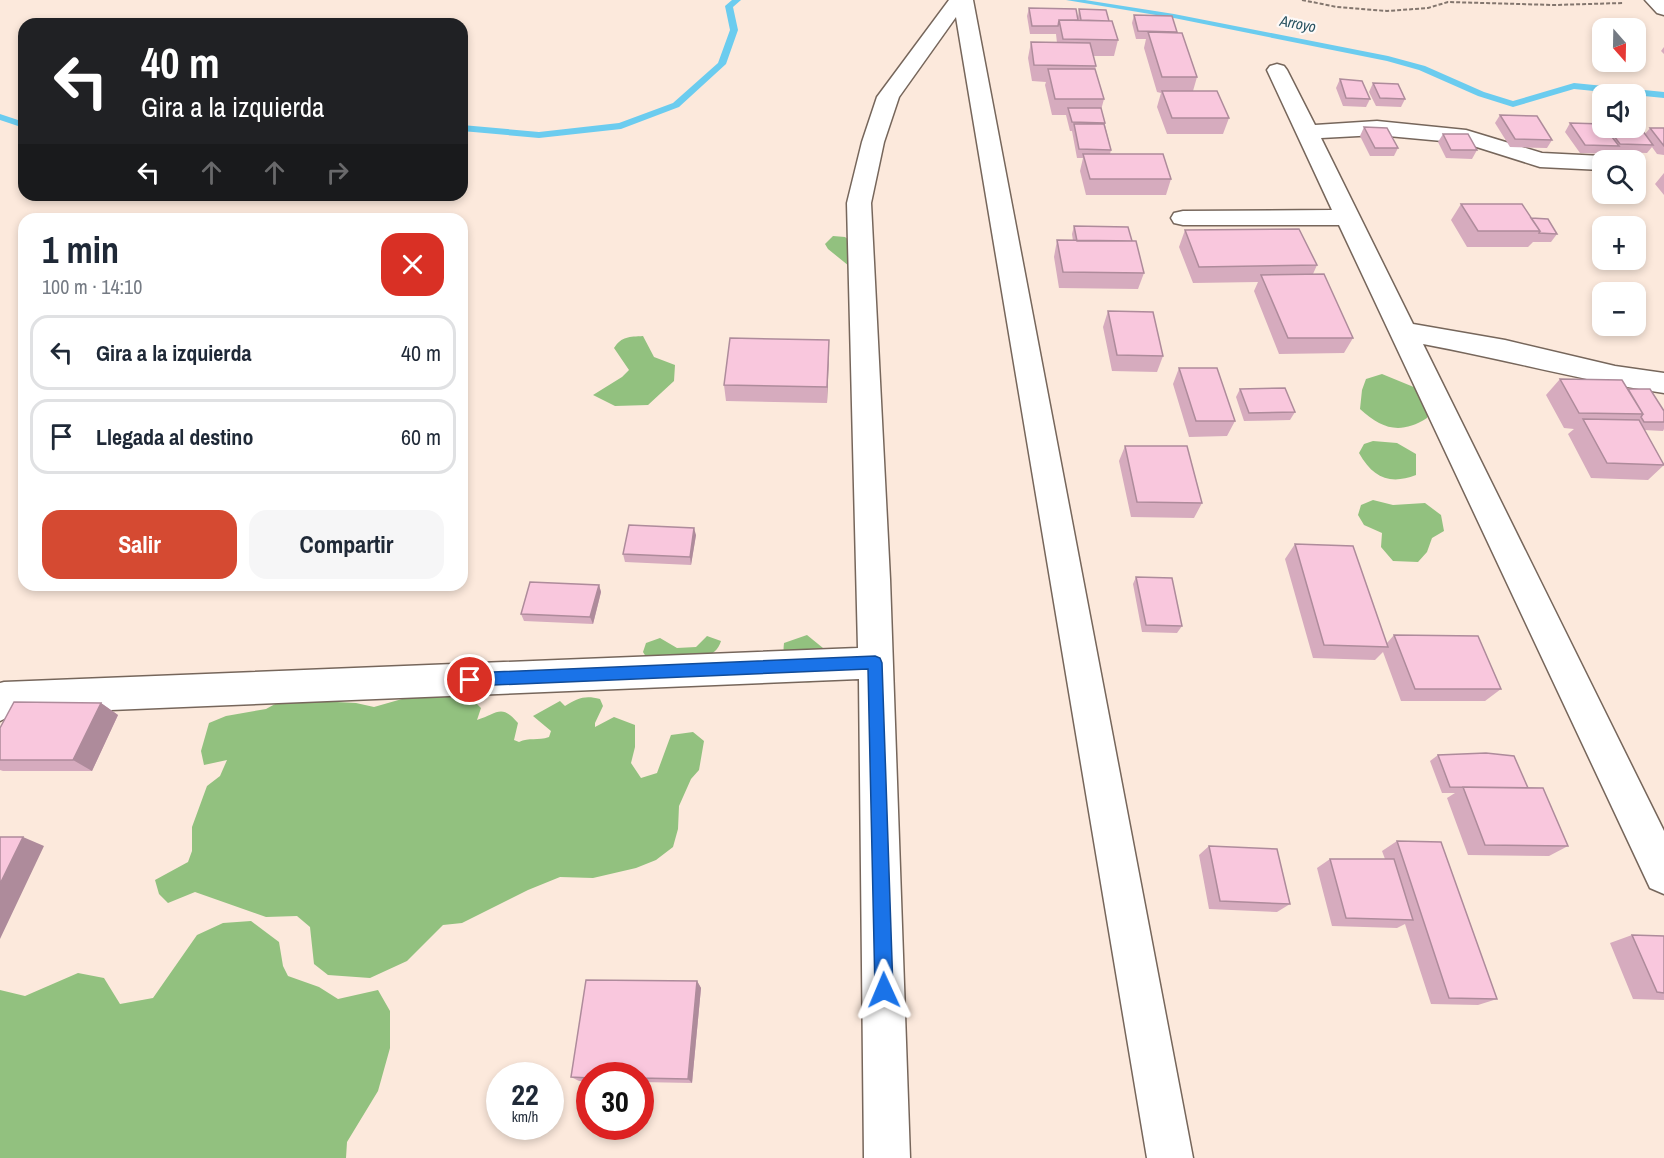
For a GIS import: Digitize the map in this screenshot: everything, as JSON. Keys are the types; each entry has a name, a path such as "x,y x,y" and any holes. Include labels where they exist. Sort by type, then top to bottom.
{"street":[{"path":"887,1158 875,663 859,203 873,142 888,98 961,0"},
{"path":"961,0 1170,1158"},
{"path":"1277,70 1350,217 1401,331 1664,874"},
{"path":"1307,132 1377,128 1466,137 1540,160 1592,163"},
{"path":"1183,218 1350,217"},
{"path":"1401,331 1505,350 1615,376 1664,383"},
{"path":"0,705 4,698 32,695 88,696 875,663"}],"path":[{"path":"1302,0 1337,7 1387,11 1428,8 1448,2 1554,5 1659,4"}],"green space":[{"path":"833,236 845,237 850,241 849,266 825,244"},
{"path":"643,336 654,357 675,365 674,381 648,405 615,406 593,395 629,370 614,348 617,344 626,338"},
{"path":"1382,374 1421,390 1431,404 1427,418 1408,427 1392,427 1376,421 1360,409 1366,379"},
{"path":"1373,441 1397,443 1416,454 1416,475 1390,479 1376,474 1359,453 1364,444"},
{"path":"1373,500 1393,505 1425,503 1441,515 1444,531 1432,538 1427,552 1418,562 1393,561 1381,547 1382,533 1364,525 1358,515 1361,505"},
{"path":"807,635 835,662 825,680 805,682 793,677 787,668 784,643"},
{"path":"707,636 721,641 716,650 700,659 648,660 643,652 646,643 660,638 677,648 696,647"},
{"path":"297,692 318,701 356,703 374,707 409,697 448,693 459,700 472,699 481,708 477,720 499,712 507,713 518,723 514,740 519,742 549,737 551,731 533,716 560,701 565,706 582,698 600,699 603,706 595,727 614,717 635,725 635,747 631,763 641,778 657,773 671,735 693,732 704,741 699,770 691,779 679,806 678,829 673,847 656,860 636,868 593,878 560,877 528,890 462,923 443,925 407,961 370,978 328,975 314,964 310,927 297,916 266,917 195,892 168,903 159,894 155,880 188,862 192,851 192,827 207,786 220,776 227,760 204,765 201,751 209,723 226,716 266,709"},
{"path":"251,921 279,942 283,966 288,976 319,987 338,999 378,990 390,1011 390,1048 378,1091 347,1142 346,1158 0,1158 0,990 25,996 78,973 104,978 120,1004 153,998 197,935 223,923"}],"building":[{"path":"1029,8 1076,9 1078,20 1059,20 1058,26 1032,26"},
{"path":"1079,9 1106,10 1109,21 1081,20"},
{"path":"1134,15 1172,16 1177,32 1138,31"},
{"path":"1059,20 1112,21 1118,40 1063,39"},
{"path":"1148,32 1182,33 1197,77 1162,77"},
{"path":"1031,42 1090,43 1096,66 1034,65"},
{"path":"1048,69 1095,69 1104,99 1055,99"},
{"path":"1340,79 1362,81 1370,99 1346,98"},
{"path":"1373,83 1398,84 1405,99 1380,98"},
{"path":"1162,91 1217,91 1229,118 1172,118"},
{"path":"1068,108 1101,108 1105,123 1072,122"},
{"path":"1500,115 1537,116 1552,140 1515,139"},
{"path":"1570,123 1592,124 1592,138 1613,138 1619,146 1585,145"},
{"path":"1074,124 1104,124 1111,150 1079,149"},
{"path":"1364,127 1387,128 1398,148 1375,148"},
{"path":"1650,128 1664,128 1664,146"},
{"path":"1443,134 1468,134 1477,150 1451,150"},
{"path":"1646,135 1653,145 1620,144 1616,138 1646,138"},
{"path":"1083,154 1163,154 1171,179 1090,179"},
{"path":"1461,204 1522,204 1540,231 1478,231"},
{"path":"1531,218 1548,219 1557,234 1539,233 1540,231"},
{"path":"1074,226 1128,227 1132,241 1077,241"},
{"path":"1299,229 1317,265 1199,267 1185,230"},
{"path":"1057,240 1136,241 1144,273 1063,272"},
{"path":"1324,274 1353,338 1288,338 1261,275"},
{"path":"1108,311 1153,312 1163,356 1117,355"},
{"path":"730,338 829,340 827,387 724,385"},
{"path":"1179,368 1217,368 1235,421 1196,421"},
{"path":"1560,379 1622,380 1643,414 1579,413"},
{"path":"1285,388 1295,412 1249,413 1240,389"},
{"path":"1628,389 1650,389 1664,411 1664,422 1644,422 1641,417 1643,414"},
{"path":"1583,419 1639,420 1664,465 1607,463"},
{"path":"1125,446 1187,446 1202,503 1137,502"},
{"path":"629,525 694,528 690,557 623,554"},
{"path":"1295,544 1353,546 1388,647 1324,645"},
{"path":"1136,577 1172,578 1182,626 1146,625"},
{"path":"530,582 599,585 590,617 521,614"},
{"path":"1394,635 1478,636 1501,689 1415,689"},
{"path":"14,702 101,703 73,760 0,760 0,728"},
{"path":"1486,753 1514,756 1528,788 1450,787 1438,755"},
{"path":"1463,787 1543,788 1568,846 1485,845"},
{"path":"0,837 23,837 0,884"},
{"path":"1397,841 1441,842 1497,999 1449,998"},
{"path":"1209,846 1277,849 1290,904 1220,901"},
{"path":"1330,859 1394,859 1413,920 1346,918"},
{"path":"1632,935 1664,936 1664,993 1657,992"},
{"path":"586,980 697,981 688,1079 654,1078 654,1062 576,1062 576,1077 571,1077"}],"waterway":[{"path":"468,129 539,135 621,126 676,105 722,64 734,30 729,6 737,0"},
{"name":"Arroyo","path":"1070,0 1174,16 1388,59 1422,68 1481,94 1513,104 1574,86 1664,95"},
{"path":"0,117 18,123"}],"route":[{"path":"470,680 875,663 884,990"}]}
